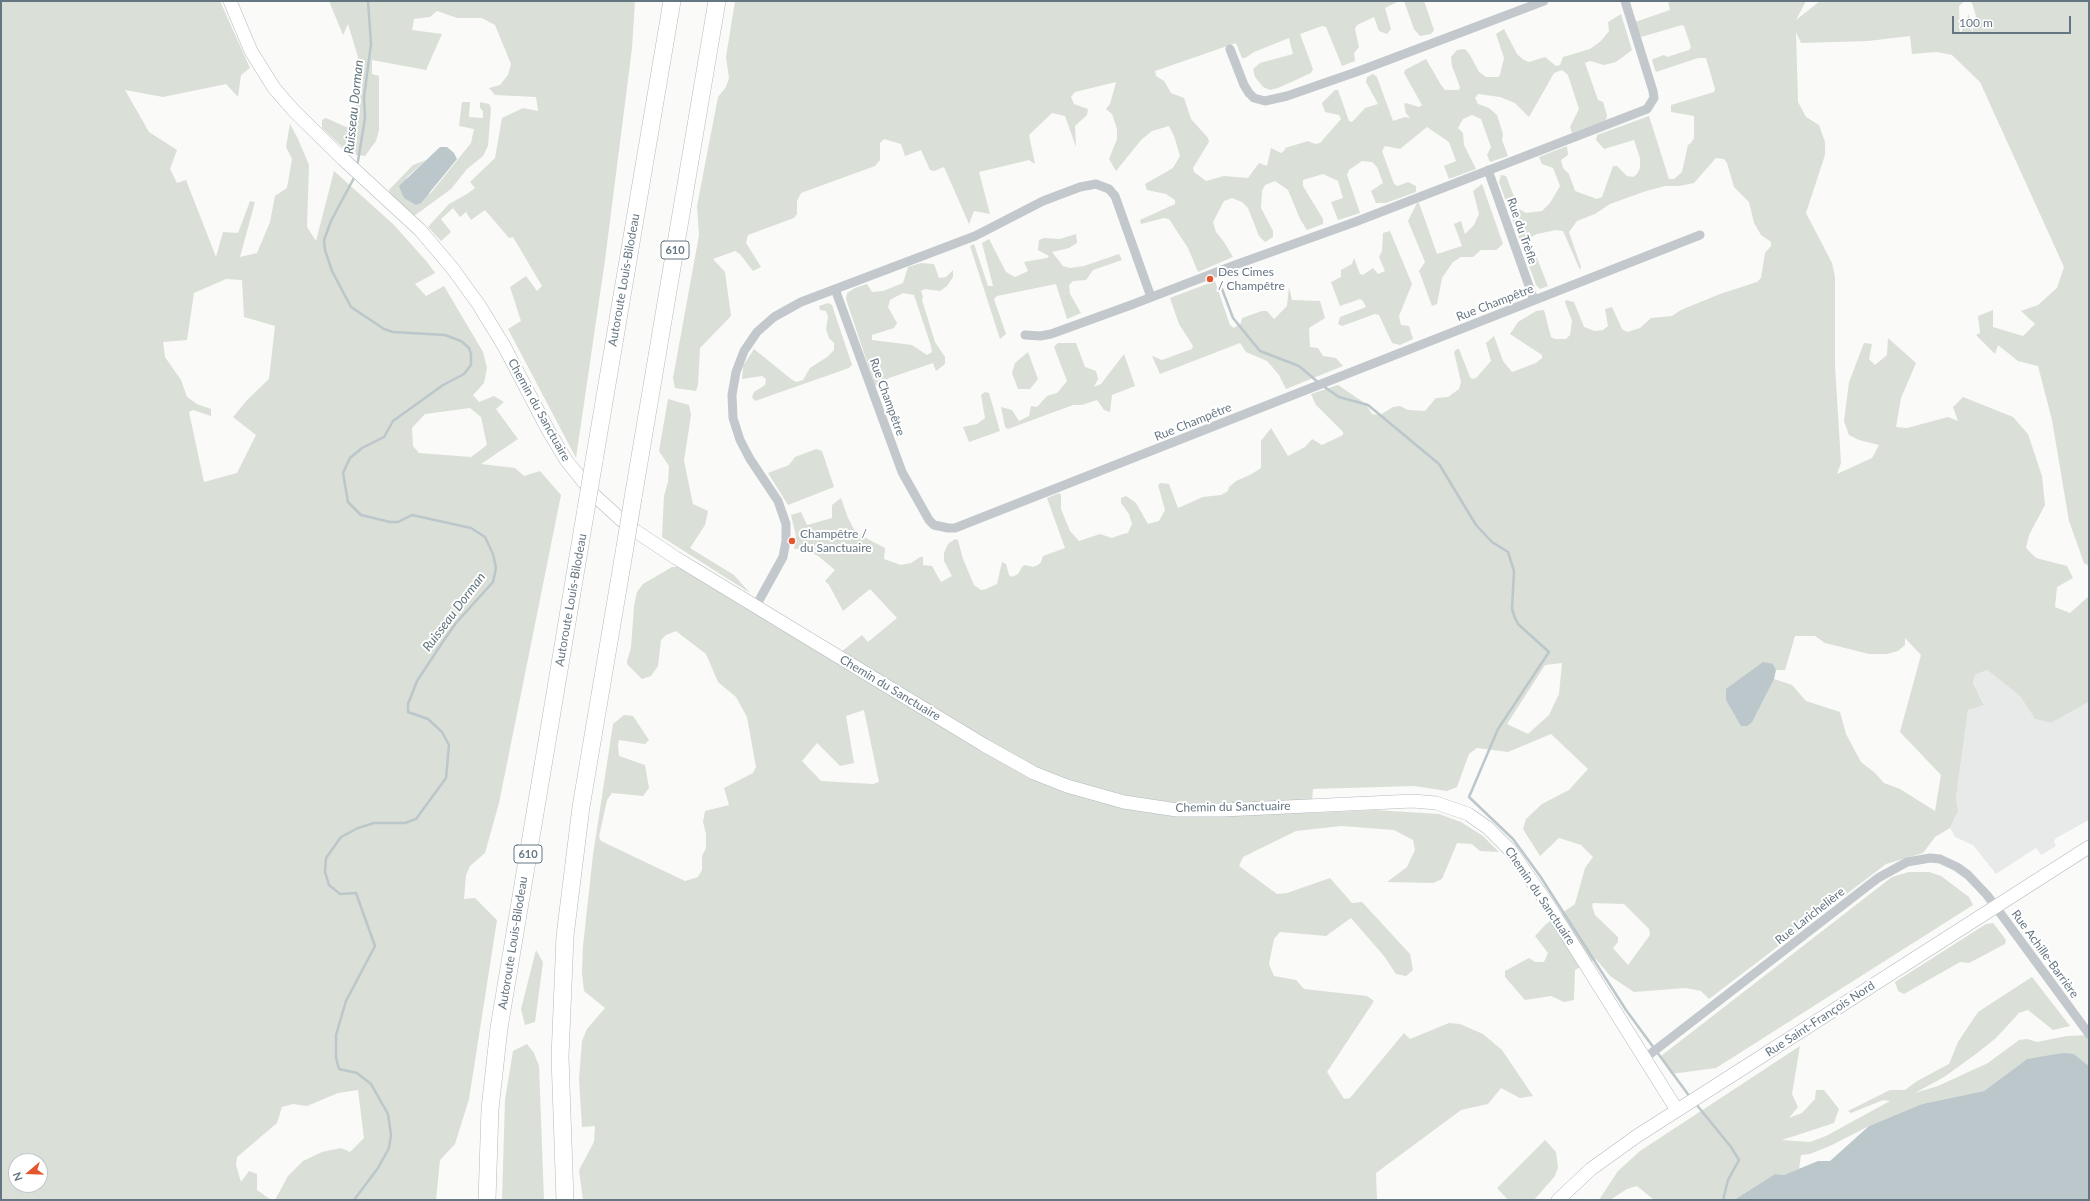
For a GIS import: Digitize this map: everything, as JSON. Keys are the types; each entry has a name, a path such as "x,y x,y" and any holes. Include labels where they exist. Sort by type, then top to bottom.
{"highway":[{"name":"Autoroute Louis-Bilodeau","path":"487,1200 490,1109 498,1034 672,1"},
{"name":"610","path":"565,1200 560,1057 565,936 580,813 717,1"}],"street":[{"name":"Chemin du Sanctuaire","path":"230,1 251,51 274,88 294,111 423,234 466,286 504,346 556,445 574,472 615,516 645,538 1006,758 1051,780 1086,792 1124,802 1177,810 1223,810 1413,801 1436,803 1468,814 1488,828 1512,851 1677,1110"},
{"path":"1230,49 1244,86 1249,94 1254,98 1265,101 1287,96 1359,71 1544,1"},
{"path":"1025,335 1036,336 1050,334 1355,222 1647,109 1652,104 1654,98 1653,91 1625,1"},
{"name":"Rue du Trèfle","path":"1488,170 1534,300"},
{"path":"756,606 782,559 786,544 786,532 784,516 778,501 750,459 736,429 732,401 736,372 750,342 765,324 792,306 970,238 1047,199 1088,185 1096,184 1109,190 1115,196 1151,297"},
{"name":"Rue Champêtre","path":"835,289 902,472 929,520 934,525 955,528 1700,235"},
{"name":"Rue Saint-François Nord","path":"1558,1200 1597,1165 1677,1110 2089,847"},
{"name":"Rue Larichelière","path":"1645,1058 1878,878 1898,866 1930,858 1949,863 1968,875 1995,907"},
{"name":"Rue Achille-Barrière","path":"1995,907 2089,1034"}],"shaded area":[{"path":"1,1 220,1 250,68 241,75 238,97 226,84 163,97 125,90 149,132 177,150 170,169 177,183 186,180 216,257 223,232 238,233 250,201 255,202 240,257 257,253 270,222 275,196 287,188 292,159 286,147 290,124 309,165 307,227 316,241 334,171 393,224 427,262 435,273 415,284 426,296 444,286 483,352 487,368 484,383 473,395 479,402 494,396 504,402 496,409 518,439 481,464 515,468 524,476 540,471 561,495 499,803 485,853 470,866 466,875 464,899 475,898 497,920 469,1099 455,1144 440,1160 436,1200 275,1200 288,1176 303,1161 322,1152 341,1148 350,1152 364,1138 358,1090 338,1093 307,1106 293,1104 282,1107 277,1123 237,1157 236,1165 241,1182 249,1171 257,1174 257,1190 271,1200 1,1200","holes":["226,279 242,280 244,317 275,326 269,379 248,399 233,417 256,435 237,473 204,482 189,412 193,410 211,416 211,409 197,404 187,397 181,380 165,357 163,342 187,340 194,293","470,408 481,417 487,445 471,457 419,453 413,446 412,428 425,414"]},
{"path":"329,1 635,1 632,48 605,260 576,458 508,329 521,321 510,287 526,276 537,291 542,286 513,237 509,238 485,210 471,220 466,212 460,217 453,208 441,219 451,232 441,241 428,227 449,204 475,188 470,182 495,158 502,118 523,108 538,111 536,97 495,95 489,88 500,85 508,75 511,64 495,25 482,18 457,18 437,11 430,17 414,19 412,30 442,34 426,70 372,60 372,74 379,76 379,130 376,141 365,156 350,154 322,128 322,120 326,118 346,127 352,125 356,117 356,68 358,57 348,24 343,35"},
{"path":"735,1 1399,1 1385,8 1391,29 1387,34 1379,31 1374,17 1357,25 1355,29 1359,47 1354,53 1355,61 1342,66 1326,27 1322,26 1300,34 1313,69 1311,73 1278,88 1270,90 1263,87 1255,77 1253,69 1260,63 1293,54 1289,38 1254,52 1245,58 1242,58 1236,43 1155,71 1156,76 1164,81 1171,93 1184,98 1191,119 1208,138 1209,142 1193,168 1194,172 1206,181 1224,176 1248,178 1259,163 1267,166 1271,148 1281,153 1285,150 1285,148 1308,141 1315,144 1320,143 1341,119 1339,115 1325,112 1322,103 1335,90 1338,90 1349,121 1352,122 1365,108 1378,104 1366,82 1367,77 1373,74 1377,77 1393,121 1405,117 1410,118 1406,113 1404,104 1406,103 1419,107 1422,105 1404,73 1405,70 1426,59 1445,90 1459,90 1460,87 1452,66 1451,57 1457,50 1465,49 1479,72 1486,77 1498,77 1500,75 1504,58 1496,34 1504,29 1517,54 1524,60 1529,62 1545,57 1556,66 1560,65 1563,57 1590,49 1601,41 1609,31 1608,22 1621,14 1632,50 1616,62 1604,65 1590,61 1585,63 1598,100 1603,102 1607,115 1606,120 1572,133 1570,127 1579,109 1568,75 1562,70 1554,73 1529,117 1515,103 1500,97 1478,94 1475,98 1478,104 1489,108 1497,115 1503,134 1502,140 1508,156 1490,162 1487,155 1491,147 1481,119 1472,115 1463,119 1458,128 1463,133 1464,145 1476,169 1449,179 1444,166 1456,161 1449,142 1427,127 1400,149 1385,146 1382,151 1394,184 1398,186 1408,182 1416,186 1416,192 1386,203 1376,203 1371,191 1383,183 1377,167 1372,162 1362,161 1349,170 1347,175 1360,213 1338,220 1331,202 1343,198 1338,181 1323,174 1303,180 1303,186 1323,219 1323,224 1307,230 1300,219 1288,190 1275,181 1265,185 1262,191 1261,208 1273,231 1273,237 1265,242 1259,236 1248,208 1242,202 1232,198 1224,201 1213,222 1216,232 1233,257 1198,272 1188,248 1169,219 1164,218 1141,224 1140,220 1175,204 1175,200 1166,194 1147,190 1145,184 1173,168 1180,156 1174,136 1169,126 1152,131 1141,140 1116,171 1109,159 1117,139 1117,129 1112,114 1106,109 1110,104 1116,82 1075,92 1071,97 1074,104 1088,109 1087,115 1075,126 1076,147 1065,116 1052,113 1029,135 1035,164 1029,160 979,172 990,214 974,211 969,224 944,167 934,171 930,170 921,150 905,156 901,144 884,139 880,143 880,160 875,166 801,193 797,201 797,214 794,218 748,235 746,243 761,267 753,271 740,254 735,251 713,259 725,272 731,316 700,348 698,385 696,391 675,388 673,378 699,235 697,206 718,97 726,87 729,78 726,57"},
{"path":"1404,1 1424,1 1434,30 1431,34 1420,36 1414,29"},
{"path":"1668,1 1806,1 1796,20 1820,1 1965,1 1959,6 1960,35 1969,14 1972,33 1976,16 1972,3 1968,1 2089,1 2089,566 2084,563 2069,521 2052,420 2038,366 2018,361 1998,345 1995,354 1976,335 1980,333 1978,316 1993,310 1993,327 2023,336 2035,324 2021,311 2038,305 2057,288 2064,267 1980,82 1952,55 1937,52 1912,54 1910,36 1868,41 1801,43 1796,32 1798,102 1806,117 1819,125 1825,142 1825,155 1806,213 1832,263 1835,277 1835,366 1841,463 1837,474 1872,458 1879,445 1859,440 1849,435 1844,421 1849,382 1864,343 1872,344 1869,359 1875,365 1887,355 1888,338 1916,363 1901,398 1896,427 1907,428 1948,417 1958,421 1953,407 1963,397 2013,417 2028,434 2042,476 2045,505 2029,535 2026,548 2036,558 2067,566 2073,578 2057,587 2055,607 2070,613 2089,596 2089,702 2051,723 2035,719 2020,696 1987,670 1975,675 1973,683 1984,705 1968,710 1956,798 1958,811 1950,828 1935,837 1923,853 1886,864 1709,999 1701,991 1686,988 1634,992 1610,976 1596,959 1575,970 1574,1000 1564,1002 1551,996 1525,1000 1505,977 1505,971 1529,958 1535,962 1544,962 1548,953 1535,936 1546,924 1575,904 1585,868 1593,857 1581,845 1559,838 1540,856 1523,829 1526,819 1542,804 1569,790 1588,769 1551,734 1508,752 1477,748 1469,754 1457,787 1447,791 1414,786 1313,789 1311,813 1375,810 1439,814 1461,822 1483,836 1499,852 1480,851 1472,844 1457,843 1442,879 1433,883 1387,882 1407,867 1415,850 1413,840 1394,830 1341,826 1296,831 1243,857 1239,866 1277,894 1287,893 1330,878 1352,903 1362,902 1410,954 1413,970 1406,976 1396,974 1384,956 1351,918 1326,936 1280,932 1274,939 1269,964 1274,976 1296,980 1304,989 1367,996 1374,1001 1327,1072 1344,1099 1350,1098 1404,1033 1410,1039 1449,1023 1460,1024 1483,1034 1502,1050 1533,1096 1520,1098 1501,1088 1488,1104 1461,1110 1376,1173 1377,1200 583,1200 579,1170 594,1142 595,1126 582,1127 579,1079 582,1041 587,1029 605,1008 584,991 582,973 583,946 593,855 613,724 624,715 633,716 649,740 645,744 619,740 618,744 619,756 645,765 649,788 643,796 612,793 607,800 599,837 601,841 685,881 698,877 702,870 702,856 706,848 706,834 703,822 705,811 729,805 724,788 753,773 756,767 747,717 736,697 718,682 706,654 676,631 666,635 661,640 658,666 651,676 642,679 627,664 631,648 634,606 637,592 643,584 672,567 679,567 841,652 862,635 868,642 897,618 870,589 843,611 829,585 825,581 835,570 818,556 805,549 794,549 796,536 791,515 801,512 807,525 832,518 832,505 841,498 848,518 856,533 885,548 884,559 901,565 911,563 920,557 923,557 923,565 932,566 941,582 952,576 944,561 944,553 948,544 955,539 958,540 963,559 974,585 981,590 986,589 997,584 1002,562 1006,564 1009,575 1012,577 1018,574 1025,565 1033,567 1038,565 1043,556 1065,548 1047,498 1059,493 1061,495 1061,509 1070,531 1079,541 1100,534 1112,538 1128,533 1132,524 1129,514 1121,503 1121,498 1126,496 1136,503 1148,524 1159,521 1165,510 1158,485 1161,483 1169,484 1178,508 1203,497 1221,495 1228,491 1229,487 1236,481 1261,468 1261,441 1271,428 1288,456 1305,447 1312,439 1322,445 1343,435 1343,432 1316,405 1311,394 1338,385 1366,404 1372,414 1380,415 1393,407 1400,406 1408,410 1425,411 1436,398 1448,397 1459,389 1461,382 1454,352 1457,349 1459,349 1472,379 1476,378 1491,361 1486,343 1494,336 1503,361 1512,372 1536,363 1542,358 1542,355 1510,334 1518,322 1536,311 1544,310 1551,337 1555,339 1566,339 1570,335 1572,321 1565,302 1566,300 1574,302 1584,327 1595,331 1603,330 1608,326 1605,309 1612,307 1622,329 1627,332 1640,328 1651,318 1672,316 1681,310 1720,294 1757,282 1761,278 1765,253 1771,246 1771,242 1761,235 1754,223 1749,202 1734,187 1727,163 1724,159 1716,158 1694,183 1679,186 1665,186 1646,191 1610,204 1595,214 1577,221 1569,232 1581,267 1580,270 1563,231 1556,230 1537,234 1529,238 1548,286 1540,289 1536,285 1499,182 1501,175 1506,176 1519,209 1526,213 1542,211 1550,203 1560,186 1553,168 1542,164 1539,157 1567,146 1568,155 1561,160 1563,168 1569,174 1575,191 1597,199 1602,197 1613,166 1617,166 1627,176 1633,177 1637,174 1640,168 1640,158 1634,140 1604,149 1596,140 1597,135 1649,116 1669,179 1674,179 1682,172 1688,145 1694,138 1694,116 1671,112 1671,105 1714,92 1715,89 1706,58 1698,58 1656,72 1653,59 1664,55 1667,57 1689,50 1691,47 1684,26 1682,25 1641,37 1635,22 1670,10","holes":["1795,636 1815,636 1825,643 1869,654 1887,654 1898,651 1905,645 1905,638 1921,655 1900,732 1941,775 1935,811 1900,789 1884,783 1875,773 1861,762 1846,734 1840,712 1806,701 1792,685 1774,679 1773,664 1776,670 1785,670","1562,663 1559,694 1549,715 1528,734 1507,724 1545,665","864,710 879,782 873,784 821,781 802,761 817,743 840,766 854,763 846,716","1593,903 1624,904 1649,929 1650,935 1628,965 1613,948 1618,942 1618,937 1595,915 1592,906"]},
{"path":"462,102 470,102 469,117 483,118 483,111 480,108 480,102 489,104 491,108 488,146 483,156 467,169 451,189 414,216 390,194 389,190 413,165 426,160 406,178 430,194 471,143 474,129 459,126"},
{"path":"440,147 447,147 454,153 457,159 421,203 416,205 404,198 399,186"},
{"path":"1482,184 1503,244 1496,250 1481,250 1473,257 1461,257 1453,262 1442,278 1437,304 1432,306 1419,271 1425,262 1408,221 1417,203 1419,203 1437,254 1462,246 1454,224 1461,221 1465,234 1474,225 1479,214 1473,191"},
{"path":"1390,231 1412,284 1399,316 1401,325 1409,326 1413,339 1400,345 1392,343 1379,315 1375,314 1342,326 1338,324 1340,317 1366,307 1360,299 1340,306 1331,282 1341,277 1341,270 1352,264 1354,258 1360,274 1363,275 1373,268 1378,274 1385,271 1379,257 1382,251 1383,233"},
{"path":"1076,234 1077,243 1069,248 1052,252 1063,266 1070,268 1084,266 1119,254 1122,260 1093,270 1086,280 1073,281 1069,285 1070,294 1081,313 1067,319 1056,284 997,296 994,299 1006,334 1000,339 970,246 974,244 988,286 993,286 982,243 989,239 1006,272 1015,277 1028,271 1024,262 1047,258 1049,256 1038,250 1039,240 1044,238 1060,239"},
{"path":"921,263 934,264 939,278 946,277 953,270 953,277 947,286 940,291 925,289 921,291 923,297 922,300 935,342 945,357 945,364 936,371 933,363 889,378 883,384 875,386 846,299 847,293 855,288 867,284 872,292 883,291 903,283 908,267","holes":["903,293 914,295 932,352 927,355 912,345 872,340 872,335 894,328 897,323 888,307 890,300"]},
{"path":"1215,281 1230,325 1234,328 1241,323 1242,318 1262,311 1267,311 1274,319 1287,306 1289,287 1292,300 1320,301 1325,318 1309,328 1310,347 1318,348 1323,356 1336,358 1343,366 1286,389 1279,375 1267,361 1246,352 1240,343 1160,374 1152,356 1162,360 1192,349 1193,346 1179,324 1170,298"},
{"path":"828,303 832,305 852,365 849,368 755,401 752,397 754,392 765,385 766,379 762,376 742,379 743,366 754,349 796,382 803,380 810,368 827,357 834,350 834,343 829,338 826,329 828,317 826,311 820,310 819,306"},
{"path":"1058,343 1076,343 1085,367 1096,371 1098,379 1094,387 1101,384 1124,354 1135,386 1112,395 1110,412 1104,410 1097,400 1082,405 1073,405 1008,429 1005,427 1001,407 1012,410 1019,421 1029,416 1031,406 1037,407 1047,396 1057,393 1067,381 1054,347"},
{"path":"1028,352 1038,379 1030,389 1018,389 1012,373 1015,363"},
{"path":"985,392 989,393 1000,431 969,442 963,427 977,424 985,418 981,395"},
{"path":"668,399 689,405 691,415 684,461 693,504 708,511 705,525 690,548 734,575 750,593 662,537 664,496 668,482 669,466 659,451"},
{"path":"816,449 822,451 834,487 788,505 768,473 789,465 795,457"},
{"path":"1763,662 1773,664 1776,670 1774,679 1752,722 1747,726 1741,726 1726,700 1726,689"},
{"path":"1987,670 2020,696 2035,719 2051,723 2089,702 2089,820 2056,838 2054,841 2056,846 2041,855 2036,848 1996,874 1973,845 1955,837 1950,828 1958,811 1956,798 1968,710 1984,704 1973,683 1975,675"},
{"path":"1909,872 1929,872 1941,876 1969,897 1973,905 1716,1068 1671,1074 1661,1056 1892,877"},
{"path":"1993,923 2006,940 2005,944 1969,963 1960,962 1904,994 1898,991 1895,982 1986,924"},
{"path":"536,950 543,962 535,1022 525,1025 521,1009"},
{"path":"2032,977 2070,1026 2053,1030 2028,1010 2019,1013 1996,1038 1976,1054 1944,1077 1915,1093 1938,1086 1988,1063 2019,1040 2027,1039 2037,1042 2067,1036 2089,1035 2089,1066 2074,1054 2027,1059 1984,1091 1922,1104 1869,1126 1832,1145 1810,1154 1801,1155 1799,1169 1784,1175 1775,1174 1734,1200 1653,1199 1637,1186 1627,1189 1610,1200 1599,1200 1618,1171 1640,1151 1800,1046 1792,1094 1798,1107 1789,1118 1802,1113 1815,1099 1816,1090 1824,1090 1839,1109 1834,1123 1782,1140 1810,1142 1826,1136 1890,1101 1883,1100 1851,1113 1848,1111 1890,1090 1905,1090 1917,1081 1949,1064 1958,1042 1978,1012"},
{"path":"527,1044 534,1053 539,1066 544,1200 502,1200 505,1100 513,1051"},
{"path":"2063,1053 2074,1054 2089,1066 2089,1200 1734,1200 1775,1174 1784,1175 1818,1161 1830,1161 1869,1126 1922,1104 1984,1091 2027,1059"},
{"path":"1545,1140 1556,1152 1558,1167 1555,1176 1534,1200 1508,1200 1497,1188"}],"waterway":[{"name":"Ruisseau Dorman","path":"357,167 365,118 364,97 371,44 368,1"},
{"name":"Ruisseau Dorman","path":"354,1200 378,1168 389,1148 391,1135 388,1114 371,1084 357,1073 339,1069 336,1058 336,1035 346,1001 375,946 356,893 340,894 329,885 325,872 326,858 341,837 358,828 374,823 405,823 416,819 446,778 449,745 442,732 428,719 408,712 408,704 417,681 442,643 456,623 493,582 496,568 493,554 485,537 471,528 412,515 398,522 390,522 361,515 348,502 343,473 350,458 362,448 384,437 393,421 443,385 464,374 471,365 471,354 469,348 461,341 445,335 393,332 384,329 351,307 332,271 325,250 324,240 331,221 355,176"},
{"path":"1222,289 1233,318 1260,351 1299,366 1319,383"},
{"path":"1323,386 1339,397 1368,405 1439,464 1476,525 1492,542 1508,552 1514,571 1512,609 1515,618 1518,624 1549,652 1498,729 1469,797 1513,839 1540,876 1626,1010 1690,1097"},
{"path":"1696,1104 1731,1147 1739,1160 1728,1180 1723,1200"}],"place":[{"name":"Des Cimes / Champêtre","path":"1210,279"},
{"name":"Champêtre / du Sanctuaire","path":"792,541"}]}
